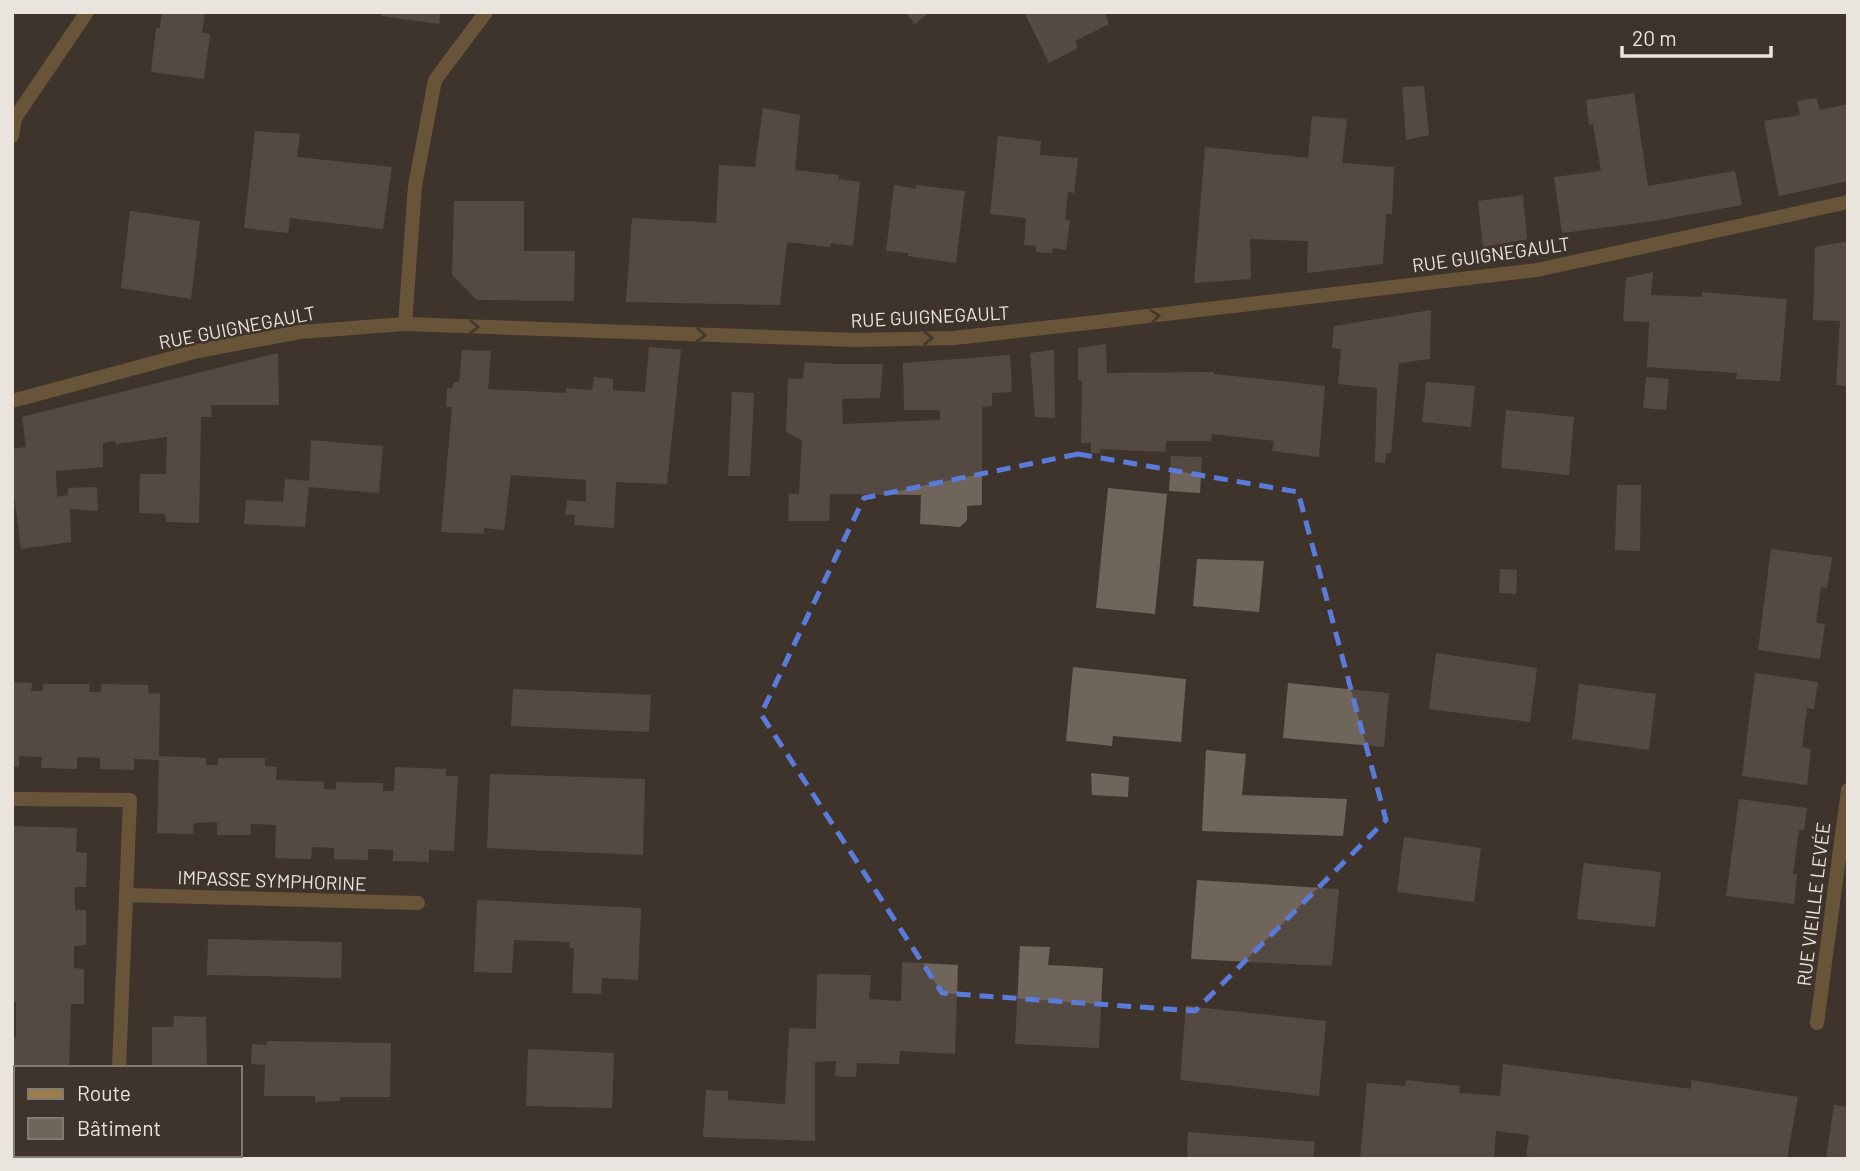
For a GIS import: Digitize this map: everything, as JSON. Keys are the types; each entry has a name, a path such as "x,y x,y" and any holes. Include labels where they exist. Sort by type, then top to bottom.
{"street":[{"path":"12,136 15,118 87,12"},
{"path":"405,324 415,186 435,80 486,12"},
{"name":"RUE GUIGNEGAULT","path":"12,401 198,351 300,332 405,324 823,340 954,338 1537,270 1848,202"},
{"name":"RUE VIEILLE LEVÉE","path":"1817,1023 1848,790"},
{"path":"12,799 130,800 119,1066"},
{"name":"IMPASSE SYMPHORINE","path":"126,895 418,903"}],"highlighted area":[{"path":"1078,454 1298,492 1386,820 1195,1011 942,993 761,714 864,498"}],"building":[{"path":"162,12 205,12 202,33 210,34 204,79 151,72 156,28 160,28"},
{"path":"382,12 441,12 439,24 381,16"},
{"path":"905,12 930,12 915,24"},
{"path":"1024,12 1104,12 1109,24 1075,41 1078,48 1049,63"},
{"path":"1424,86 1429,135 1406,140 1402,87"},
{"path":"1634,93 1648,186 1735,171 1742,205 1654,221 1562,233 1554,177 1601,171 1593,124 1589,125 1586,100"},
{"path":"1816,98 1820,110 1848,104 1848,181 1779,196 1764,121 1800,115 1797,101"},
{"path":"763,108 800,115 795,170 839,175 838,179 860,182 853,246 831,243 830,247 787,242 780,305 626,302 632,218 716,223 719,165 755,167"},
{"path":"1312,116 1347,119 1342,163 1394,167 1392,214 1386,214 1383,264 1307,273 1308,241 1250,239 1251,279 1194,283 1205,147 1308,158"},
{"path":"255,131 300,134 297,157 392,167 383,229 290,218 288,233 244,228"},
{"path":"998,136 1041,141 1040,155 1078,158 1074,193 1068,192 1065,220 1070,221 1066,250 1053,248 1052,253 1036,252 1036,246 1024,245 1026,218 990,214"},
{"path":"894,185 916,189 916,185 965,191 956,263 886,251"},
{"path":"1523,195 1527,239 1483,247 1478,201"},
{"path":"454,201 524,201 524,251 575,251 574,301 477,300 452,275"},
{"path":"130,211 200,221 191,299 121,288"},
{"path":"1848,242 1848,386 1836,385 1840,321 1813,320 1815,247"},
{"path":"1653,272 1651,295 1702,297 1702,292 1787,299 1780,381 1736,379 1737,373 1647,367 1649,322 1623,321 1626,278"},
{"path":"1431,310 1430,359 1399,363 1391,453 1386,453 1385,463 1375,462 1377,388 1338,384 1341,349 1332,348 1334,326"},
{"path":"1106,344 1107,373 1214,372 1325,386 1319,457 1272,451 1274,441 1212,434 1211,441 1166,441 1165,452 1101,449 1100,453 1091,453 1091,443 1081,443 1082,381 1078,380 1078,348"},
{"path":"649,347 681,350 667,484 616,482 614,528 574,525 575,515 565,515 567,500 586,502 586,480 511,475 504,530 484,528 484,534 441,532 452,407 446,407 447,388 452,388 454,382 459,382 462,350 491,351 488,389 566,393 566,388 592,390 594,377 613,379 613,390 645,392"},
{"path":"1054,350 1055,418 1035,417 1030,353"},
{"path":"278,353 279,405 211,405 212,417 201,417 199,523 166,522 165,514 139,513 140,474 166,474 167,437 116,444 115,441 103,443 103,467 56,471 57,497 68,495 68,488 97,487 98,511 70,509 71,542 21,549 12,480 12,449 26,447 22,417"},
{"path":"1010,355 1012,392 992,393 992,406 982,407 982,505 967,506 967,520 960,527 920,524 921,495 830,494 829,521 788,521 789,494 799,494 802,440 786,432 788,378 803,379 805,362 883,364 880,398 842,399 843,424 940,420 940,410 904,410 903,363"},
{"path":"1646,377 1669,379 1666,410 1643,408"},
{"path":"1426,382 1475,386 1471,427 1422,422"},
{"path":"732,392 754,393 750,476 728,476"},
{"path":"1506,410 1574,417 1569,475 1501,468"},
{"path":"311,440 383,446 379,493 309,487 305,527 244,524 246,500 283,502 285,479 309,481"},
{"path":"1171,456 1202,457 1200,493 1169,491"},
{"path":"1617,485 1641,485 1640,551 1615,550"},
{"path":"1108,488 1167,494 1155,614 1096,608"},
{"path":"1771,549 1832,557 1827,588 1821,587 1816,623 1825,624 1820,659 1758,650"},
{"path":"1197,559 1264,561 1259,612 1193,606"},
{"path":"1500,569 1517,570 1516,594 1499,593"},
{"path":"1436,653 1537,668 1530,722 1429,709"},
{"path":"1073,667 1186,679 1181,742 1113,736 1112,746 1066,741"},
{"path":"1755,673 1818,682 1814,709 1807,708 1802,747 1811,749 1807,785 1742,776"},
{"path":"12,682 32,683 31,691 43,691 43,684 90,684 89,692 101,692 101,684 148,685 149,693 160,694 159,756 206,758 206,765 218,765 218,758 265,758 265,766 277,767 276,780 324,782 324,789 336,790 336,782 383,783 383,791 394,791 395,767 446,769 446,776 458,776 454,851 429,850 429,862 393,861 393,850 368,849 368,860 334,859 334,848 312,847 311,859 275,858 276,825 251,824 251,835 217,835 217,822 194,823 193,834 157,833 159,760 134,759 134,770 100,769 100,758 77,757 77,769 41,768 42,757 19,756 19,767 12,767"},
{"path":"1288,683 1389,693 1384,747 1283,738"},
{"path":"1579,684 1656,694 1649,750 1572,739"},
{"path":"513,689 651,695 649,732 511,726"},
{"path":"1206,750 1246,754 1242,795 1347,799 1343,836 1202,831"},
{"path":"1091,773 1129,777 1128,797 1092,795"},
{"path":"490,774 645,779 643,855 487,848"},
{"path":"1739,799 1807,808 1804,830 1799,830 1793,874 1797,874 1794,904 1726,896"},
{"path":"12,826 77,828 76,852 87,853 86,887 75,887 75,910 86,910 86,945 74,946 74,968 84,969 84,1004 71,1004 69,1066 14,1066 14,1121 12,1037 16,1037 16,1002 12,1002"},
{"path":"1404,837 1481,848 1474,902 1397,892"},
{"path":"1584,863 1661,872 1655,927 1577,919"},
{"path":"1197,880 1339,889 1332,966 1191,959"},
{"path":"477,900 641,908 638,980 602,978 601,994 572,993 574,948 569,948 570,942 514,940 512,973 474,972"},
{"path":"208,939 342,942 341,978 207,975"},
{"path":"1020,946 1050,947 1048,965 1103,968 1099,1048 1015,1044"},
{"path":"902,962 958,965 955,1054 900,1051 899,1064 857,1063 856,1077 835,1076 836,1061 815,1062 815,1141 703,1137 706,1090 728,1091 728,1100 785,1104 789,1028 816,1029 817,974 871,975 869,999 901,1001"},
{"path":"1186,1006 1326,1021 1319,1096 1180,1080"},
{"path":"174,1016 206,1017 207,1066 152,1066 152,1027 173,1027"},
{"path":"267,1041 391,1043 390,1097 340,1097 340,1101 315,1102 315,1096 264,1096 265,1065 251,1064 252,1044 266,1045"},
{"path":"528,1049 614,1053 612,1108 526,1106"},
{"path":"1503,1064 1691,1089 1691,1080 1798,1097 1787,1159 1549,1159 1526,1156 1529,1135 1496,1131 1494,1159 1360,1159 1367,1083 1405,1086 1406,1080 1460,1086 1459,1093 1500,1096"},
{"path":"1834,1105 1848,1107 1848,1159 1826,1159"},
{"path":"1188,1132 1315,1142 1313,1159 1187,1159"}]}
